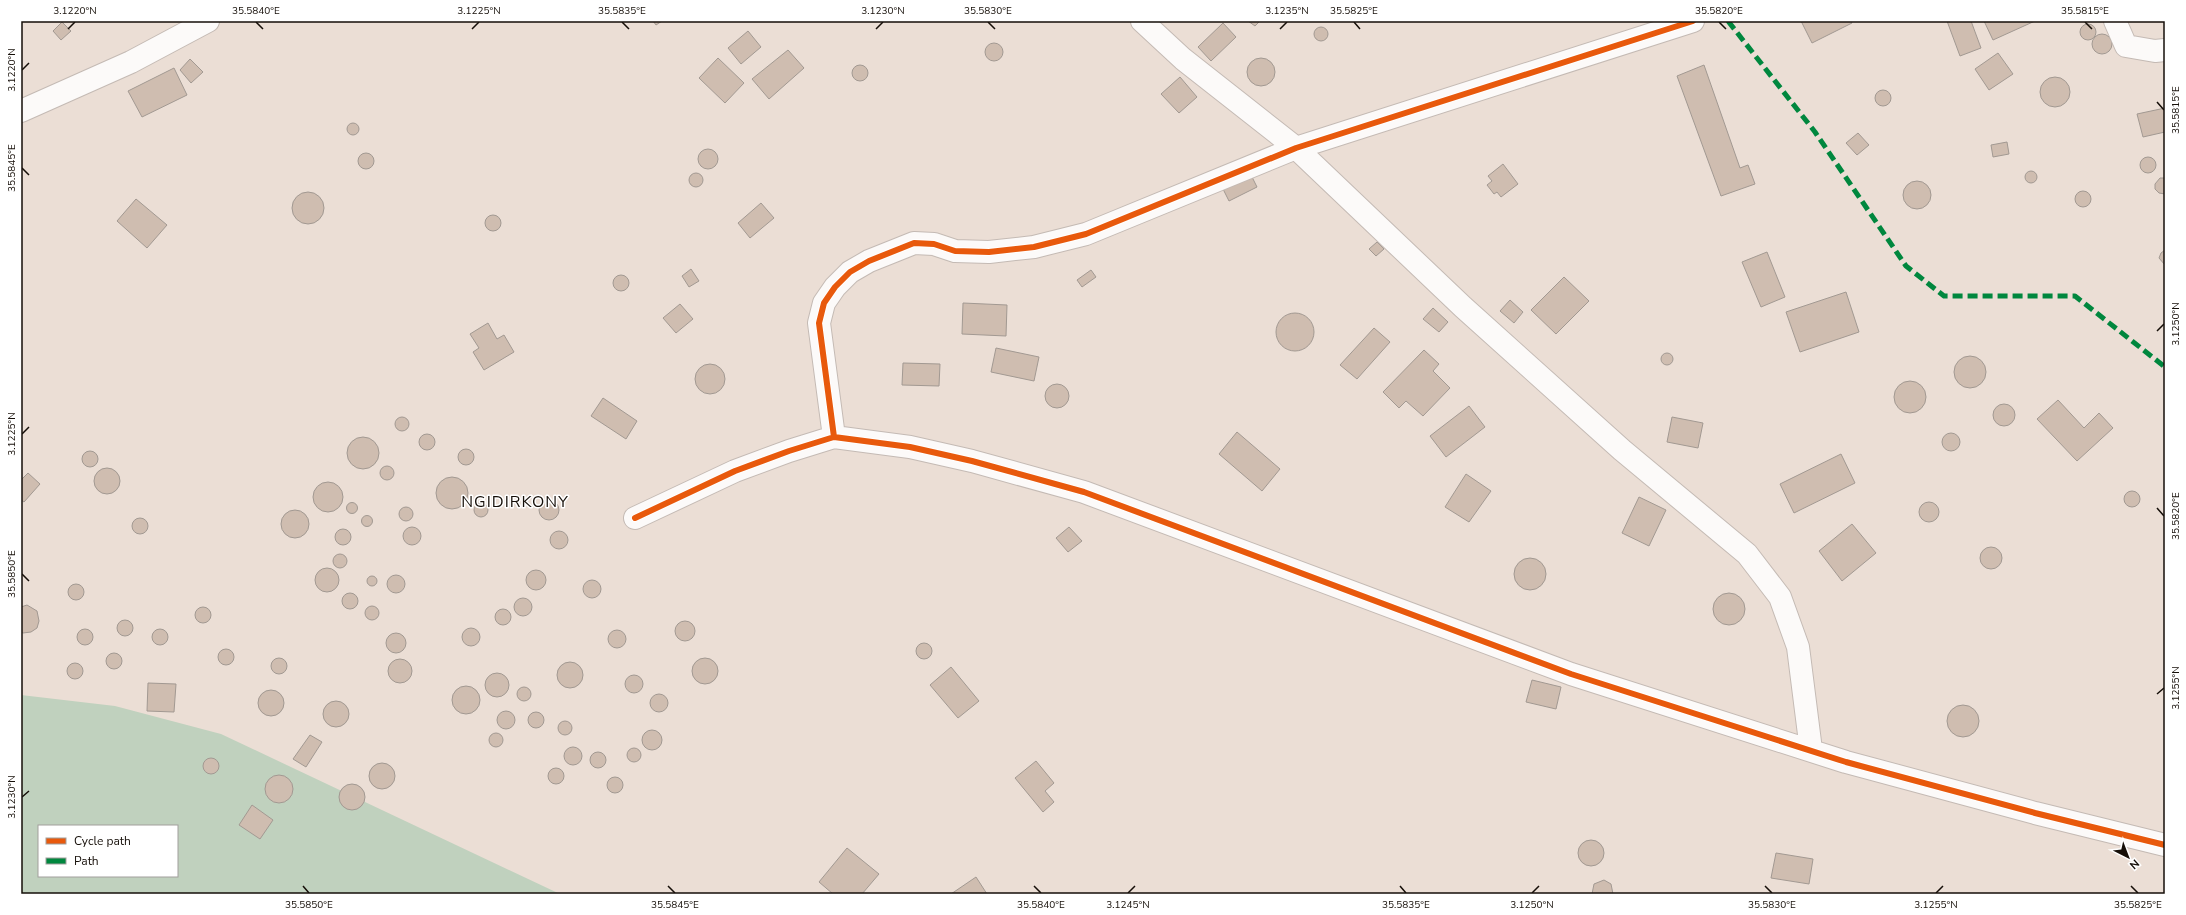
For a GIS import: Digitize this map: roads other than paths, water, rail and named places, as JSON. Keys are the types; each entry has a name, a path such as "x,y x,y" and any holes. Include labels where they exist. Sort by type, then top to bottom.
{"street":[{"path":"21,111 131,62 208,21"},
{"path":"1142,21 1183,59 1296,148 1463,307 1622,450 1747,554 1780,597 1798,647 1811,750"},
{"path":"834,437 819,323 824,303 835,287 850,272 893,250 914,243 934,244 956,251 989,252 1034,247 1086,234 1296,148 1693,21"},
{"path":"2115,21 2126,46 2155,51 2165,50"},
{"path":"635,518 735,471 789,450 834,437 910,447 972,461 1084,492 1571,674 1811,750 2035,813 2165,845"}],"district":[{"name":"NGIDIRKONY","path":"515,502"}]}
